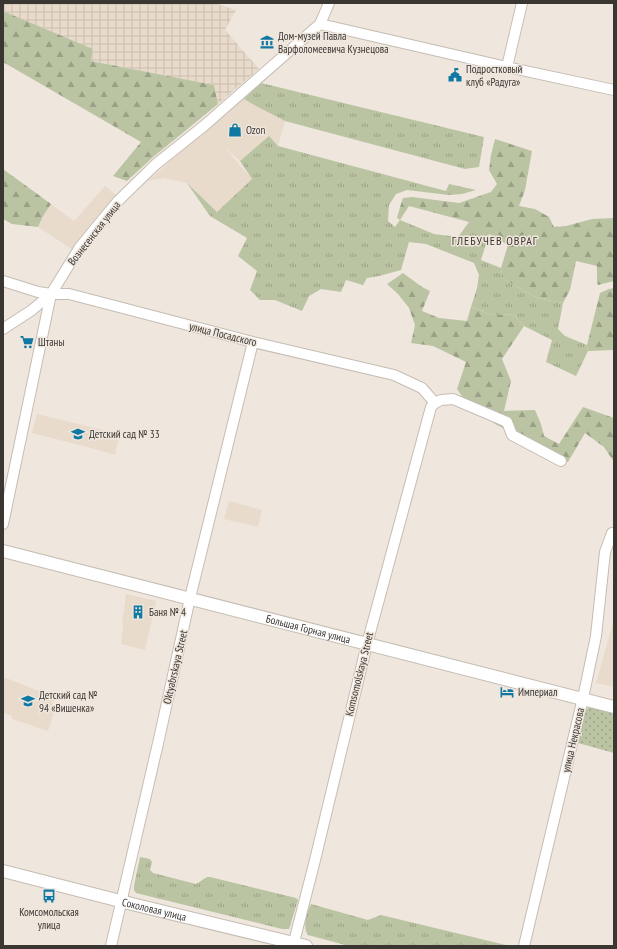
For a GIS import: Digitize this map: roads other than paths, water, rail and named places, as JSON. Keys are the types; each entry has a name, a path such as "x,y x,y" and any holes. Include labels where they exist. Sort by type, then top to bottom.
{"main road":[{"name":"Большая Горная улица","path":"3,551 614,706"},
{"name":"Соколовая улица","path":"3,871 298,945"}],"street":[{"path":"329,3 320,24 614,90"},
{"path":"507,66 522,3"},
{"name":"Вознесенская улица","path":"3,524 51,294 80,247 118,201 155,165 205,125 320,24"},
{"name":"улица Посадского","path":"3,280 38,292 69,294 252,342 394,375 422,388 433,405"},
{"path":"3,329 32,310 51,294"},
{"name":"Oktyabrskaya Street","path":"111,946 158,746 190,598 252,342"},
{"path":"433,405 441,400 454,399 496,417 507,422 512,435 561,461"},
{"name":"Komsomolskaya Street","path":"298,945 315,860 348,719 367,644 433,405"},
{"name":"улица Некрасова","path":"524,946 583,698 596,636 605,552 613,533"}],"place":[{"name":"Дом-музей Павла Варфоломеевича Кузнецова","path":"267,42"},
{"name":"Подростковый клуб «Радуга»","path":"455,75"},
{"name":"Ozon","path":"235,130"},
{"name":"Штаны","path":"27,342"},
{"name":"Детский сад № 33","path":"78,434"},
{"name":"Баня № 4","path":"138,612"},
{"name":"Империал","path":"507,692"},
{"name":"Детский сад № 94 «Вишенка»","path":"28,701"},
{"name":"Комсомольская улица","path":"49,896"}],"district":[{"name":"ГЛЕБУЧЕВ ОВРАГ","path":"495,240"}]}
